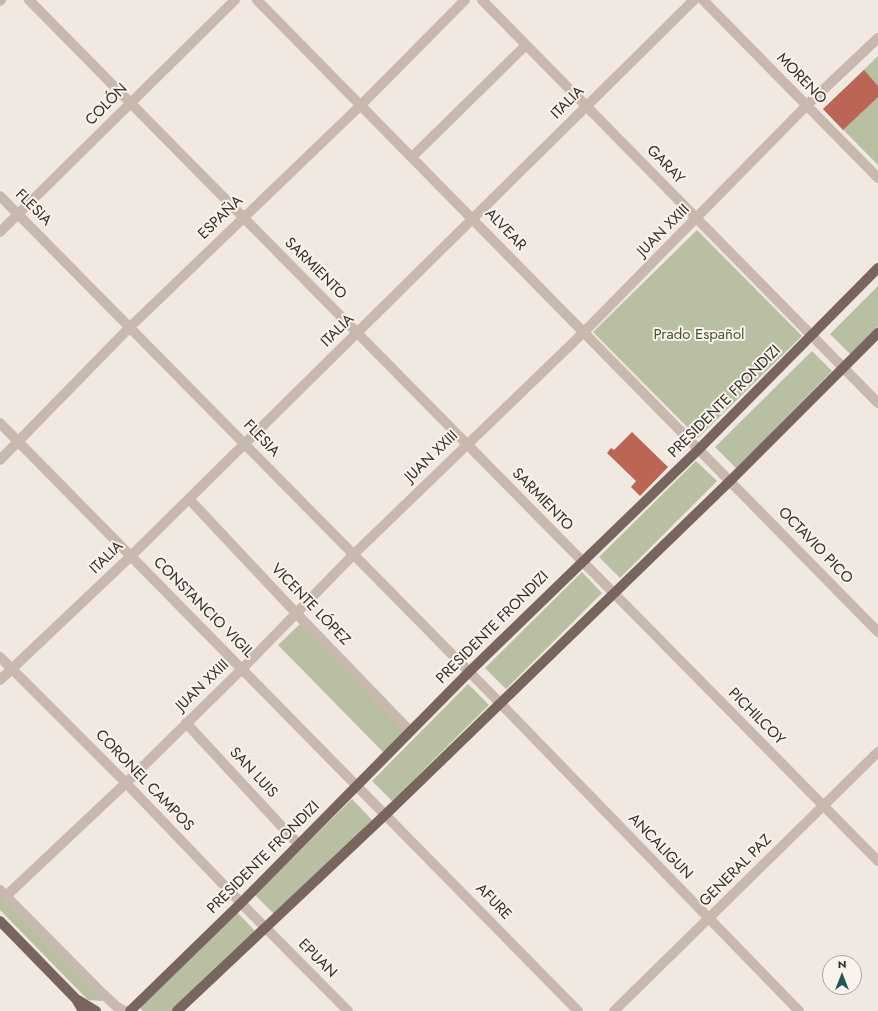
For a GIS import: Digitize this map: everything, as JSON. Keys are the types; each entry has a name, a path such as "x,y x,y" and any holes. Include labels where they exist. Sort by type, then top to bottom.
{"main road":[{"name":"PRESIDENTE FRONDIZI","path":"130,1011 241,903 469,672 699,449 878,268"},
{"path":"177,1011 386,814 612,593 730,481 878,333"},
{"path":"0,921 76,999 84,1011"},
{"path":"76,999 96,1011"}],"street":[{"name":"SARMIENTO","path":"28,0 612,593"},
{"name":"COLÓN","path":"0,232 235,0"},
{"name":"ALVEAR","path":"257,0 730,481"},
{"name":"ESPAÑA","path":"0,460 130,327 361,105 465,0"},
{"name":"GARAY","path":"482,0 878,403"},
{"name":"ITALIA","path":"0,680 131,556 694,0"},
{"name":"MORENO","path":"703,0 878,178"},
{"name":"JUAN XXIII","path":"3,893 126,783 242,669 354,554 466,444 584,332 697,219 806,106 878,38"},
{"path":"412,157 526,45"},
{"name":"FLESIA","path":"0,196 500,703"},
{"name":"CONSTANCIO VIGIL","path":"0,423 386,814"},
{"name":"OCTAVIO PICO","path":"730,481 878,632"},
{"name":"VICENTE LÓPEZ","path":"189,499 296,614 410,732"},
{"name":"PICHILCOY","path":"612,593 878,861"},
{"name":"CORONEL CAMPOS","path":"0,657 126,783 265,928"},
{"name":"ANCALIGUN","path":"500,703 799,1011"},
{"name":"SAN LUIS","path":"186,723 298,844"},
{"name":"GENERAL PAZ","path":"614,1011 878,752"},
{"name":"AFURE","path":"386,814 578,1011"},
{"path":"3,893 107,998 124,1011 130,1011"},
{"name":"EPUAN","path":"265,928 348,1011"}],"green space":[{"path":"878,56 878,165 823,109"},
{"name":"Prado Español","path":"697,230 802,336 698,438 593,332"},
{"path":"878,286 878,327 850,354 830,334"},
{"path":"812,351 832,371 736,468 715,447"},
{"path":"696,461 717,481 620,578 599,557"},
{"path":"582,572 602,593 506,689 485,668"},
{"path":"300,624 406,731 384,753 278,645"},
{"path":"468,684 489,705 392,801 372,781"},
{"path":"352,799 372,820 276,916 255,895"},
{"path":"0,896 103,1001 88,1000 0,910"},
{"path":"235,910 255,931 175,1011 143,1011 138,1006"}],"building":[{"path":"864,70 878,86 878,97 843,130 823,109"},
{"path":"632,432 668,467 640,496 631,487 636,481 607,453 611,448 614,450"}]}
